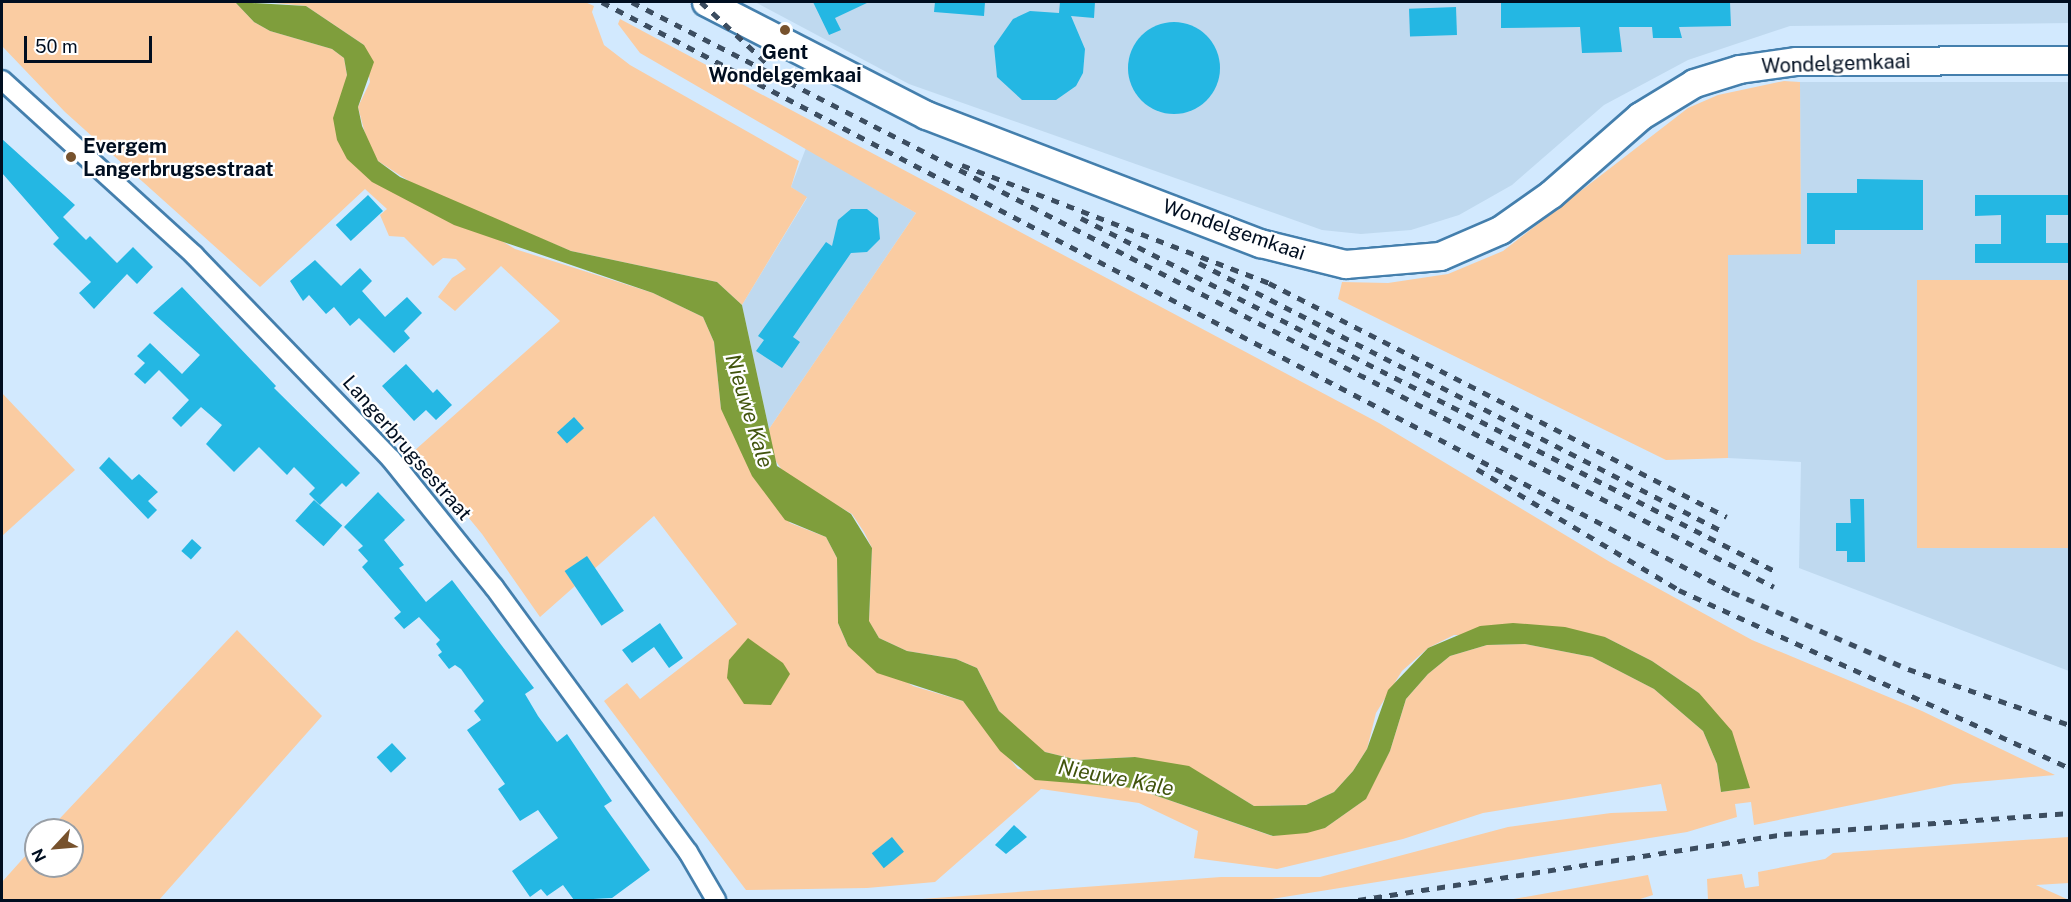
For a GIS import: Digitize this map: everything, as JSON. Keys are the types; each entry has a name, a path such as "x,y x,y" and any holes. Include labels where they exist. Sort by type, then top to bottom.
{"main road":[{"name":"Wondelgemkaai","path":"706,2 926,115 1260,243 1345,264 1440,256 1500,230 1669,97 1739,69 1796,61 2070,60"}],"street":[{"name":"Langerbrugsestraat","path":"2,80 194,255 391,459 494,587 688,852 716,900"}],"shaded area":[{"path":"2,2 235,2 254,22 270,31 332,49 344,58 347,75 337,140 515,249 653,293 703,317 714,342 721,409 790,523 826,537 837,558 838,623 848,646 913,686 963,701 1018,769 1134,788 1272,836 1325,828 1363,801 1390,751 1406,699 1428,674 1450,656 1487,645 1525,644 1592,657 1654,689 1703,731 1717,764 1721,792 1749,788 1699,693 1652,661 1605,637 1454,635 1428,648 1402,671 1376,713 1367,749 1353,771 1334,792 1306,805 1254,806 1218,784 1135,757 1078,760 1045,752 1026,740 999,711 977,668 956,659 907,651 879,638 869,622 872,548 864,532 852,514 786,476 771,454 769,429 916,213 640,53 618,24 620,19 1379,423 1610,562 1752,640 1922,711 2055,775 1954,784 1754,825 1751,802 1735,804 1737,817 1687,832 1266,900 908,900 1221,877 1320,877 1508,827 1611,813 1667,811 1661,784 1483,813 1403,839 1277,869 1194,858 1198,831 1139,803 1041,789 935,882 867,888 746,890 604,701 627,683 640,699 737,624 654,516 540,617 482,534 414,451 560,321 501,266 455,311 438,297 452,278 466,269 456,259 443,258 433,266 404,237 389,236 380,215 387,209 365,189 260,287 65,112 2,46"},
{"path":"264,2 585,2 594,6 592,12 604,45 630,65 799,161 791,187 807,197 742,305 717,282 571,251 421,189 378,161 368,145 358,107 370,82 364,45 306,6"},
{"path":"755,2 2069,2 2070,23 1790,26 1688,60 1604,105 1512,185 1459,215 1411,230 1361,234 1322,230 909,84"},
{"path":"1784,81 1800,82 1801,254 1728,255 1728,458 1666,460 1338,299 1342,282 1388,283 1448,274 1503,251 1688,108 1718,95"},
{"path":"1800,82 2069,82 2069,671 1799,568 1801,462 1728,458 1728,254 1801,254"},
{"path":"806,148 916,213 769,429 742,305 807,198 791,187"},
{"path":"1917,280 2069,280 2069,548 1917,548"},
{"path":"2,393 75,470 2,536"},
{"path":"237,630 322,716 159,900 2,900 2,882 24,857 24,878 84,878 84,818 60,818"},
{"path":"2069,837 2069,883 2036,885 2069,900 1708,900 1707,879 1742,874 1745,888 1759,886 1758,872 1825,859 1833,853"},
{"path":"1648,875 1653,895 1637,900 1508,900"}],"water":[{"name":"Nieuwe Kale","path":"235,2 306,6 364,45 374,62 358,107 362,126 378,161 400,177 571,251 717,282 742,305 777,466 851,514 872,548 869,621 879,638 907,651 956,659 977,668 999,711 1045,752 1078,760 1135,757 1189,766 1254,806 1306,805 1334,792 1353,771 1367,749 1388,690 1428,648 1480,626 1513,623 1565,627 1605,637 1652,661 1699,693 1732,731 1750,788 1721,792 1717,764 1703,731 1654,689 1592,657 1525,644 1487,645 1450,656 1428,674 1406,699 1390,751 1366,799 1325,828 1307,833 1273,836 1134,788 1035,780 1000,751 963,701 877,673 848,646 838,623 837,558 826,537 785,520 752,476 721,409 714,342 703,317 653,293 454,225 372,182 347,159 337,140 333,118 347,75 344,58 332,49 270,31 254,22"},
{"path":"748,638 783,663 790,674 771,705 744,704 727,678 729,660"}],"building":[{"path":"813,2 869,2 835,18 841,30 829,35"},
{"path":"935,2 985,2 984,16 934,12"},
{"path":"1060,2 1095,2 1094,18 1071,16 1085,49 1083,73 1076,86 1056,100 1022,100 997,77 994,46 1013,19 1030,11 1059,13"},
{"path":"1501,2 1730,2 1731,26 1679,27 1682,38 1653,38 1652,27 1619,27 1622,52 1582,53 1580,27 1501,28"},
{"path":"1456,7 1457,35 1410,37 1409,9"},
{"path":"1165,22 1183,22 1200,29 1213,42 1220,59 1220,77 1213,94 1200,107 1183,114 1165,114 1148,107 1135,94 1128,77 1128,59 1135,42 1148,29"},
{"path":"2,139 75,205 63,217 86,240 90,236 117,263 133,247 153,267 137,284 127,274 94,309 79,293 91,282 53,244 59,238 2,173"},
{"path":"1857,179 1923,180 1923,230 1835,230 1835,244 1807,244 1807,193 1857,193"},
{"path":"368,195 383,211 351,241 336,225"},
{"path":"1975,195 2070,195 2070,215 2046,215 2046,243 2070,243 2070,263 1975,263 1975,244 2001,244 2001,215 1975,216"},
{"path":"851,209 867,209 878,218 880,239 867,252 851,253 793,337 800,342 782,368 756,351 764,340 758,336 826,242 832,246 838,220"},
{"path":"315,260 341,286 360,268 372,281 362,291 385,317 407,297 422,313 404,331 410,338 394,353 359,318 350,326 334,307 326,314 309,295 303,301 290,281"},
{"path":"182,287 276,386 274,388 360,473 346,487 342,483 320,505 309,494 315,488 294,467 287,475 259,447 234,472 206,444 222,425 201,407 181,427 172,418 189,400 159,370 145,384 134,374 145,363 137,356 150,343 182,374 200,355 153,313"},
{"path":"406,364 433,393 437,389 452,405 436,420 426,410 414,421 382,386"},
{"path":"574,417 584,428 567,444 557,432"},
{"path":"109,457 132,480 139,474 158,492 148,501 157,510 148,519 99,468"},
{"path":"378,492 405,520 384,540 404,565 399,568 426,602 452,580 534,688 525,694 538,716 557,742 567,734 612,801 604,806 650,870 612,898 574,900 563,885 547,896 541,889 530,897 512,871 558,838 538,810 520,821 498,789 505,784 467,730 481,720 474,711 484,701 461,669 455,665 449,669 438,655 442,652 436,644 440,640 419,617 404,629 394,618 401,612 362,567 368,561 358,550 363,546 344,527"},
{"path":"1850,499 1864,499 1865,562 1847,562 1847,551 1836,551 1836,523 1851,523"},
{"path":"314,500 342,525 324,546 295,521"},
{"path":"192,539 202,548 191,560 181,551"},
{"path":"587,556 624,611 602,626 565,571"},
{"path":"660,623 683,658 669,668 654,647 632,663 622,650"},
{"path":"392,743 406,758 391,773 377,757"},
{"path":"1014,825 1027,837 1006,854 995,845"},
{"path":"892,837 904,852 884,868 872,853"}],"railway":[{"path":"602,2 1732,592 1908,669 2070,725"},
{"path":"632,2 1774,587"},
{"path":"701,2 770,66"},
{"path":"962,165 1269,283 1727,517"},
{"path":"1081,218 1779,573"},
{"path":"1199,263 1720,530"},
{"path":"1477,469 1679,590 2070,768"},
{"path":"1358,900 1784,834 2070,813"}],"place":[{"name":"Gent Wondelgemkaai","path":"785,30"},
{"name":"Evergem Langerbrugsestraat","path":"71,157"}]}
